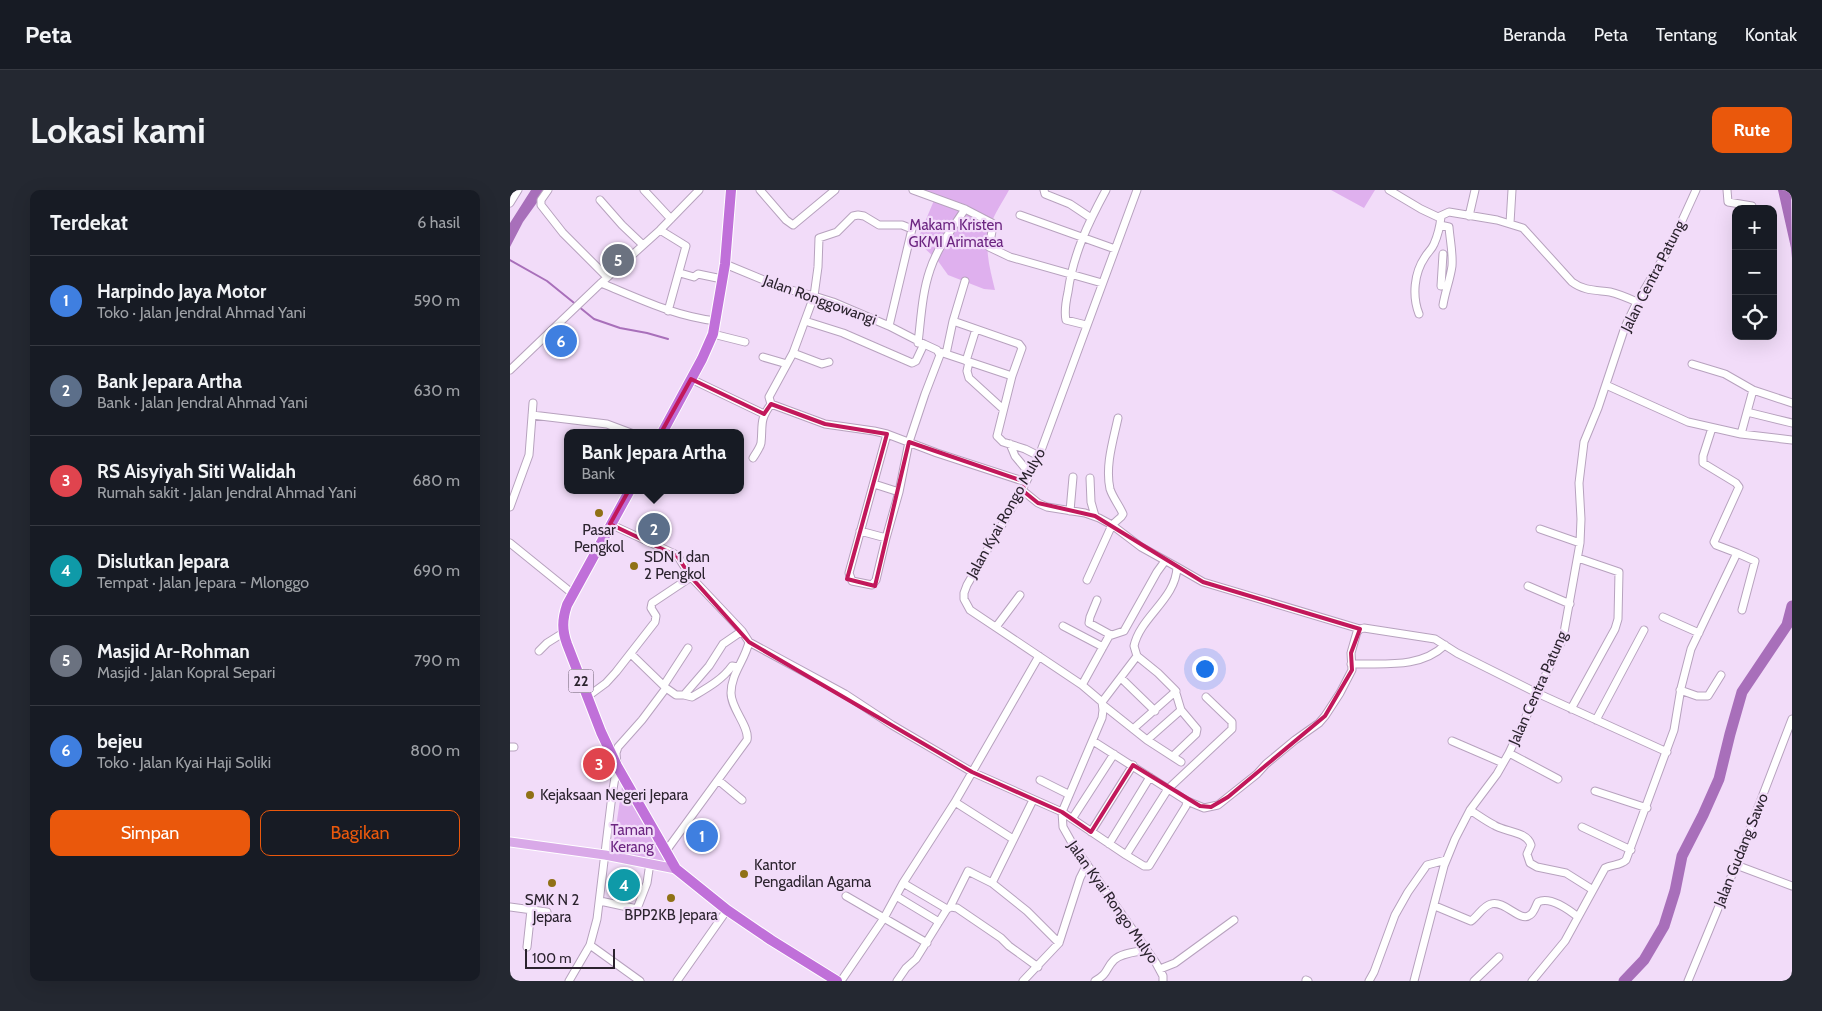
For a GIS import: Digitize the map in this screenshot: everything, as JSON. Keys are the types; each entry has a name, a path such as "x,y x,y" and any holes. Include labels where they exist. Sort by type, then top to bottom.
{"highway":[{"path":"664,429 709,346 713,334 725,264 731,190"},
{"name":"22","path":"628,494 573,594 565,613 563,633 587,697 617,766 676,869 727,910 837,981"}],"main road":[{"path":"510,842 605,855 676,869"}],"street":[{"path":"511,200 518,190"},
{"path":"548,190 541,200 542,205 562,233 604,280 668,311 691,318 716,321"},
{"path":"644,190 671,219"},
{"path":"510,370 604,280 660,230 699,190"},
{"path":"760,190 786,220 794,225 835,190"},
{"path":"913,190 964,209 993,224 989,244 989,247 993,250 1010,257 1102,283"},
{"path":"1044,190 1046,194 1070,204 1091,218"},
{"path":"1086,325 1068,321 1065,318 1071,273 1083,236 1106,190"},
{"name":"Jalan Kyai Rongo Mulyo","path":"1136,190 1039,456 1022,490 972,575 964,593 966,604 970,610 1082,685 1147,740 1181,762"},
{"path":"1389,190 1434,216 1441,217 1449,212 1510,223 1524,228 1572,282 1579,287 1587,290 1612,292 1637,302"},
{"path":"1469,216 1475,190"},
{"path":"1510,223 1512,190"},
{"name":"Jalan Centra Patung","path":"1414,981 1446,860 1470,810 1509,753 1564,638 1580,543 1579,483 1581,454 1584,442 1598,408 1625,327 1637,302 1670,247 1696,190"},
{"path":"1727,190 1728,202 1746,205"},
{"path":"600,200 643,246"},
{"path":"805,321 843,333 912,362 916,361 921,344 923,302 930,270 964,209"},
{"path":"1020,215 1115,249"},
{"path":"771,404 769,397 778,377 793,353 814,296 820,237 837,232 853,216 864,216 879,224 902,225 910,228 912,232 889,326"},
{"path":"1419,314 1415,297 1417,277 1422,262 1436,240 1441,217"},
{"path":"1440,225 1449,227 1452,253 1450,275 1443,305"},
{"path":"660,230 686,246 668,311"},
{"path":"1441,286 1443,254"},
{"name":"Jalan Ronggowangi","path":"725,264 783,288 814,296 889,326 921,344 943,353 1012,376"},
{"path":"680,273 693,277 698,274 722,279"},
{"path":"887,434 849,575 852,581 872,586 875,583 900,492 909,442 925,394 943,353 965,281"},
{"path":"953,321 1015,342 1021,346 1021,352 1012,376 997,436 1000,440 1039,456"},
{"path":"976,329 968,361 967,375 1004,409"},
{"path":"713,334 745,342"},
{"path":"793,353 822,364 829,362"},
{"path":"763,357 787,364"},
{"path":"1692,364 1725,374 1752,390 1792,403"},
{"path":"691,379 764,414"},
{"path":"1606,385 1688,422 1741,434 1792,440"},
{"path":"1741,434 1752,390"},
{"path":"510,507 529,456 533,403"},
{"path":"771,404 825,424 887,434 1026,482"},
{"path":"753,458 760,445 761,422 771,404"},
{"path":"1747,412 1792,423"},
{"path":"532,415 608,424 621,429"},
{"path":"1087,580 1112,525 1123,514 1110,490 1110,456 1118,418"},
{"path":"1712,428 1702,460 1703,463 1739,486 1714,542 1755,561 1742,610"},
{"path":"1010,444 1015,456 1030,474"},
{"path":"1070,511 1073,477"},
{"path":"1090,478 1095,516"},
{"path":"874,484 900,492"},
{"path":"1022,490 1038,503 1047,507 1095,516 1112,525 1165,561 1204,582 1360,629 1368,628 1435,640 1457,654 1537,693 1667,752"},
{"path":"610,524 677,555 691,577 742,631 749,642 845,694 892,725 972,772 1062,812 1144,866 1151,865 1173,824 1186,806 1187,801"},
{"path":"1540,529 1580,543"},
{"path":"860,531 886,538"},
{"path":"510,543 573,594"},
{"path":"1532,981 1565,941 1605,868 1611,865 1623,864 1631,850 1674,730 1687,660 1737,554"},
{"path":"1571,709 1615,630 1618,609 1619,572 1578,558"},
{"path":"1097,600 1089,623 1111,635 1122,633 1165,561"},
{"path":"1173,756 1198,732 1197,729 1181,710 1176,691 1137,656 1134,646 1135,641 1167,594 1176,575 1177,567"},
{"path":"587,697 606,683 631,654 656,620 651,604 691,577"},
{"path":"1528,586 1570,604"},
{"path":"996,627 1020,595"},
{"path":"1663,617 1699,633"},
{"path":"1063,626 1103,647"},
{"path":"1093,741 1187,801 1204,808 1218,805 1295,740 1319,723 1325,716 1352,670 1351,653 1357,632 1360,629"},
{"path":"1596,720 1644,630"},
{"path":"684,695 704,672 723,644 742,631"},
{"path":"539,651 547,643 563,633"},
{"path":"1082,685 1111,635"},
{"path":"666,851 748,737 747,731 735,710 732,697 734,676 749,642"},
{"path":"1352,664 1416,661 1432,655 1445,645"},
{"path":"569,981 590,945 600,901 618,747 642,720 688,648"},
{"path":"631,654 676,695 692,697 710,684 723,678 732,666 738,667"},
{"path":"841,981 884,918 903,883 955,802 1039,656"},
{"path":"1062,812 1068,794 1102,718 1103,704 1137,656"},
{"path":"1680,690 1700,696 1708,696 1721,675"},
{"path":"1121,678 1155,711"},
{"path":"1133,729 1176,691"},
{"path":"1126,854 1168,789 1233,728 1232,722 1206,698"},
{"path":"1147,740 1181,710"},
{"name":"Jalan Gudang Sawo","path":"1688,981 1736,865 1792,719"},
{"path":"1452,741 1503,763"},
{"path":"1509,753 1558,779"},
{"path":"1072,819 1114,754"},
{"path":"1091,832 1133,765"},
{"path":"1109,844 1150,777"},
{"path":"718,780 742,800"},
{"path":"1040,780 1068,794"},
{"path":"1595,791 1647,808"},
{"path":"992,883 1033,800"},
{"path":"955,802 1013,839"},
{"path":"1470,810 1495,826 1519,834 1527,839 1531,845 1527,854 1530,863 1537,867 1566,874 1593,890"},
{"name":"Jalan Kyai Rongo Mulyo","path":"1062,812 1061,820 1065,832 1160,969 1163,981"},
{"path":"1582,827 1631,850"},
{"path":"1368,981 1374,972 1395,915 1408,892 1427,865 1446,860"},
{"path":"600,901 637,910 647,883 650,863"},
{"path":"1024,981 1059,943 1077,887 1087,864"},
{"path":"1736,865 1792,886"},
{"path":"897,981 927,943 968,871 992,883 1022,907 1059,943"},
{"path":"903,883 948,908 956,908 1001,938 1038,967"},
{"path":"846,896 927,943"},
{"path":"896,896 939,922"},
{"path":"1435,906 1471,921 1484,908 1493,903 1504,904 1520,915 1528,916 1531,915 1538,902 1542,900 1562,905 1578,917"},
{"path":"510,907 547,912"},
{"path":"527,947 530,910"},
{"path":"677,981 727,910"},
{"path":"1160,969 1175,963 1234,920"},
{"path":"590,945 640,981"},
{"path":"1095,981 1104,977 1114,960 1120,956 1146,950"},
{"path":"1474,981 1499,957"}],"highlighted area":[{"path":"691,379 764,414 771,404 825,424 887,434 847,579 875,586 909,442 1026,482 1022,490 1038,503 1095,516 1203,582 1360,629 1351,653 1352,670 1325,716 1228,797 1211,807 1200,806 1133,765 1091,832 1062,812 972,772 749,642 691,577 677,556 610,524"}],"green space":[{"name":"Makam Kristen GKMI Arimatea","path":"915,190 1009,190 991,224 989,232 987,249 995,290 984,289 948,275 938,261 917,241 935,198"},
{"path":"1331,190 1375,190 1364,208"},
{"name":"Taman Kerang","path":"622,787 665,862 612,853"}],"shaded area":[{"path":"531,190 546,190 523,222 510,247 510,223"},
{"path":"1778,190 1791,190 1792,258 1791,248"}],"waterway":[{"path":"510,260 547,281 594,319 620,328 668,339"},
{"path":"1624,981 1644,960 1664,926 1675,891 1682,856 1719,779 1742,692 1787,625 1792,606"}],"place":[{"name":"Masjid Ar-Rohman","path":"618,260"},
{"name":"bejeu","path":"561,341"},
{"name":"Pasar Pengkol","path":"599,513"},
{"name":"Bank Jepara Artha","path":"654,529"},
{"name":"SDN 1 dan 2 Pengkol","path":"634,566"},
{"name":"RS Aisyiyah Siti Walidah","path":"599,764"},
{"name":"Kejaksaan Negeri Jepara","path":"530,795"},
{"name":"Harpindo Jaya Motor","path":"702,836"},
{"name":"Kantor Pengadilan Agama","path":"744,874"},
{"name":"SMK N 2 Jepara","path":"552,883"},
{"name":"Dislutkan Jepara","path":"624,885"},
{"name":"BPP2KB Jepara","path":"671,898"}]}
